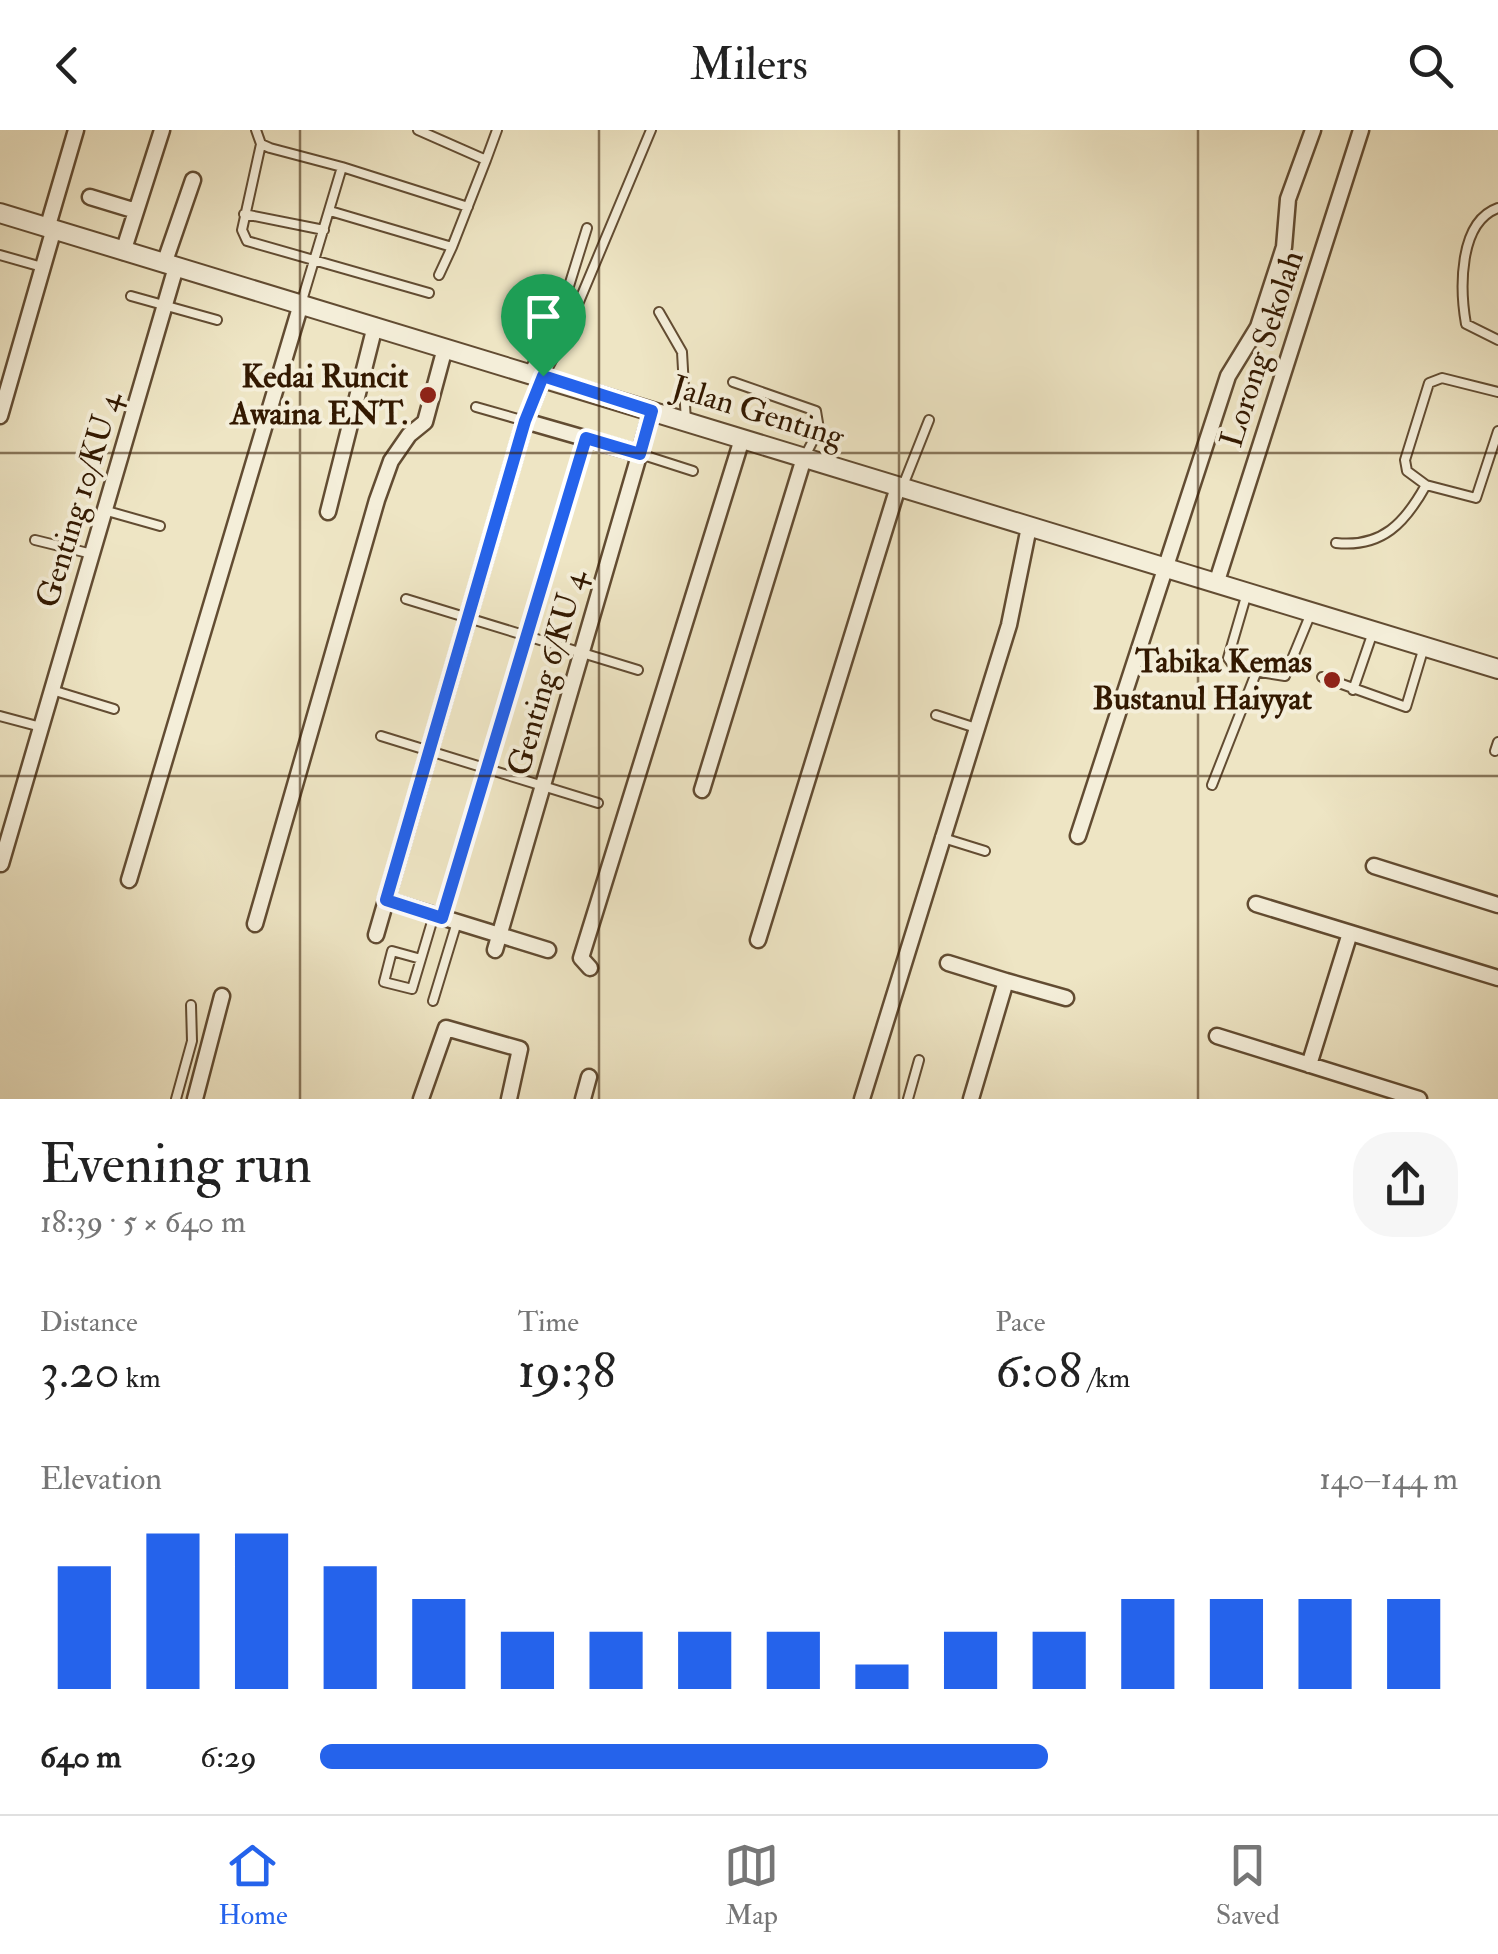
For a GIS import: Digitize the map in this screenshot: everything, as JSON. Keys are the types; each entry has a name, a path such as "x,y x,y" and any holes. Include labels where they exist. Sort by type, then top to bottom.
{"street":[{"path":"0,416 76,130"},
{"path":"122,252 162,130"},
{"path":"1078,836 1228,376 1258,327 1284,247 1288,199 1313,130"},
{"name":"Lorong Sekolah","path":"1216,584 1361,130"},
{"name":"Genting 10/KU 4","path":"1,864 107,511 164,306 170,266 193,180"},
{"path":"90,197 136,210"},
{"name":"Jalan Genting","path":"0,213 1498,669"},
{"path":"129,880 301,304"},
{"path":"328,512 375,326"},
{"path":"255,924 378,500 391,461 408,435 425,422 445,348"},
{"path":"376,935 536,374"},
{"name":"Genting 6/KU 4","path":"498,943 652,411"},
{"path":"525,421 640,454"},
{"path":"590,968 581,958 742,439"},
{"path":"702,790 804,458"},
{"path":"758,940 900,488"},
{"path":"862,1099 940,837 1009,625 1029,528"},
{"path":"1374,866 1498,905"},
{"path":"386,900 457,922 498,943 548,950"},
{"path":"1256,904 1498,978"},
{"path":"1309,1065 1350,933"},
{"path":"948,962 1066,998"},
{"path":"971,1099 1006,981"},
{"path":"195,1099 222,996"},
{"path":"420,1099 446,1028 520,1049 509,1099"},
{"path":"1217,1036 1419,1099"},
{"path":"582,1099 589,1077"}],"lane":[{"path":"256,130 262,144 244,214 242,230 247,242 430,293"},
{"path":"418,130 486,160"},
{"path":"439,275 497,130"},
{"path":"536,374 564,340 652,130"},
{"path":"262,144 468,207"},
{"path":"301,304 342,167"},
{"path":"1498,208 1477,226 1470,242 1462,289 1466,324 1498,340"},
{"path":"330,211 452,247"},
{"path":"244,214 324,230"},
{"path":"536,374 587,228"},
{"path":"0,256 42,267"},
{"path":"131,296 216,320"},
{"path":"659,312 682,352 686,422"},
{"path":"1498,392 1442,378 1429,383 1405,460 1407,471 1426,485 1476,498 1498,431"},
{"path":"733,382 816,411 818,429 804,458"},
{"path":"476,407 525,421"},
{"path":"900,488 929,420"},
{"path":"422,959 392,951 384,982 412,989 438,916 586,438"},
{"path":"640,454 692,471"},
{"path":"1336,544 1384,537 1396,528 1426,485"},
{"path":"107,511 160,526"},
{"path":"36,540 92,554"},
{"path":"1247,593 1229,665 1285,676 1311,613"},
{"path":"406,598 638,670"},
{"path":"1352,690 1374,632"},
{"path":"1322,677 1406,707 1424,647"},
{"path":"1212,785 1256,673"},
{"path":"52,690 114,708"},
{"path":"936,715 976,728"},
{"path":"0,716 41,727"},
{"path":"381,736 598,802"},
{"path":"940,837 984,852"},
{"path":"433,1002 457,922"},
{"path":"176,1099 192,1041 191,1005"},
{"path":"908,1099 918,1060"}],"place":[{"name":"Kedai Runcit Awaina ENT.","path":"428,395"},
{"name":"Tabika Kemas Bustanul Haiyyat","path":"1332,680"}],"route":[{"path":"543,376 652,411 640,454 586,438 524,634 442,918 386,900 525,421 543,376"}]}
